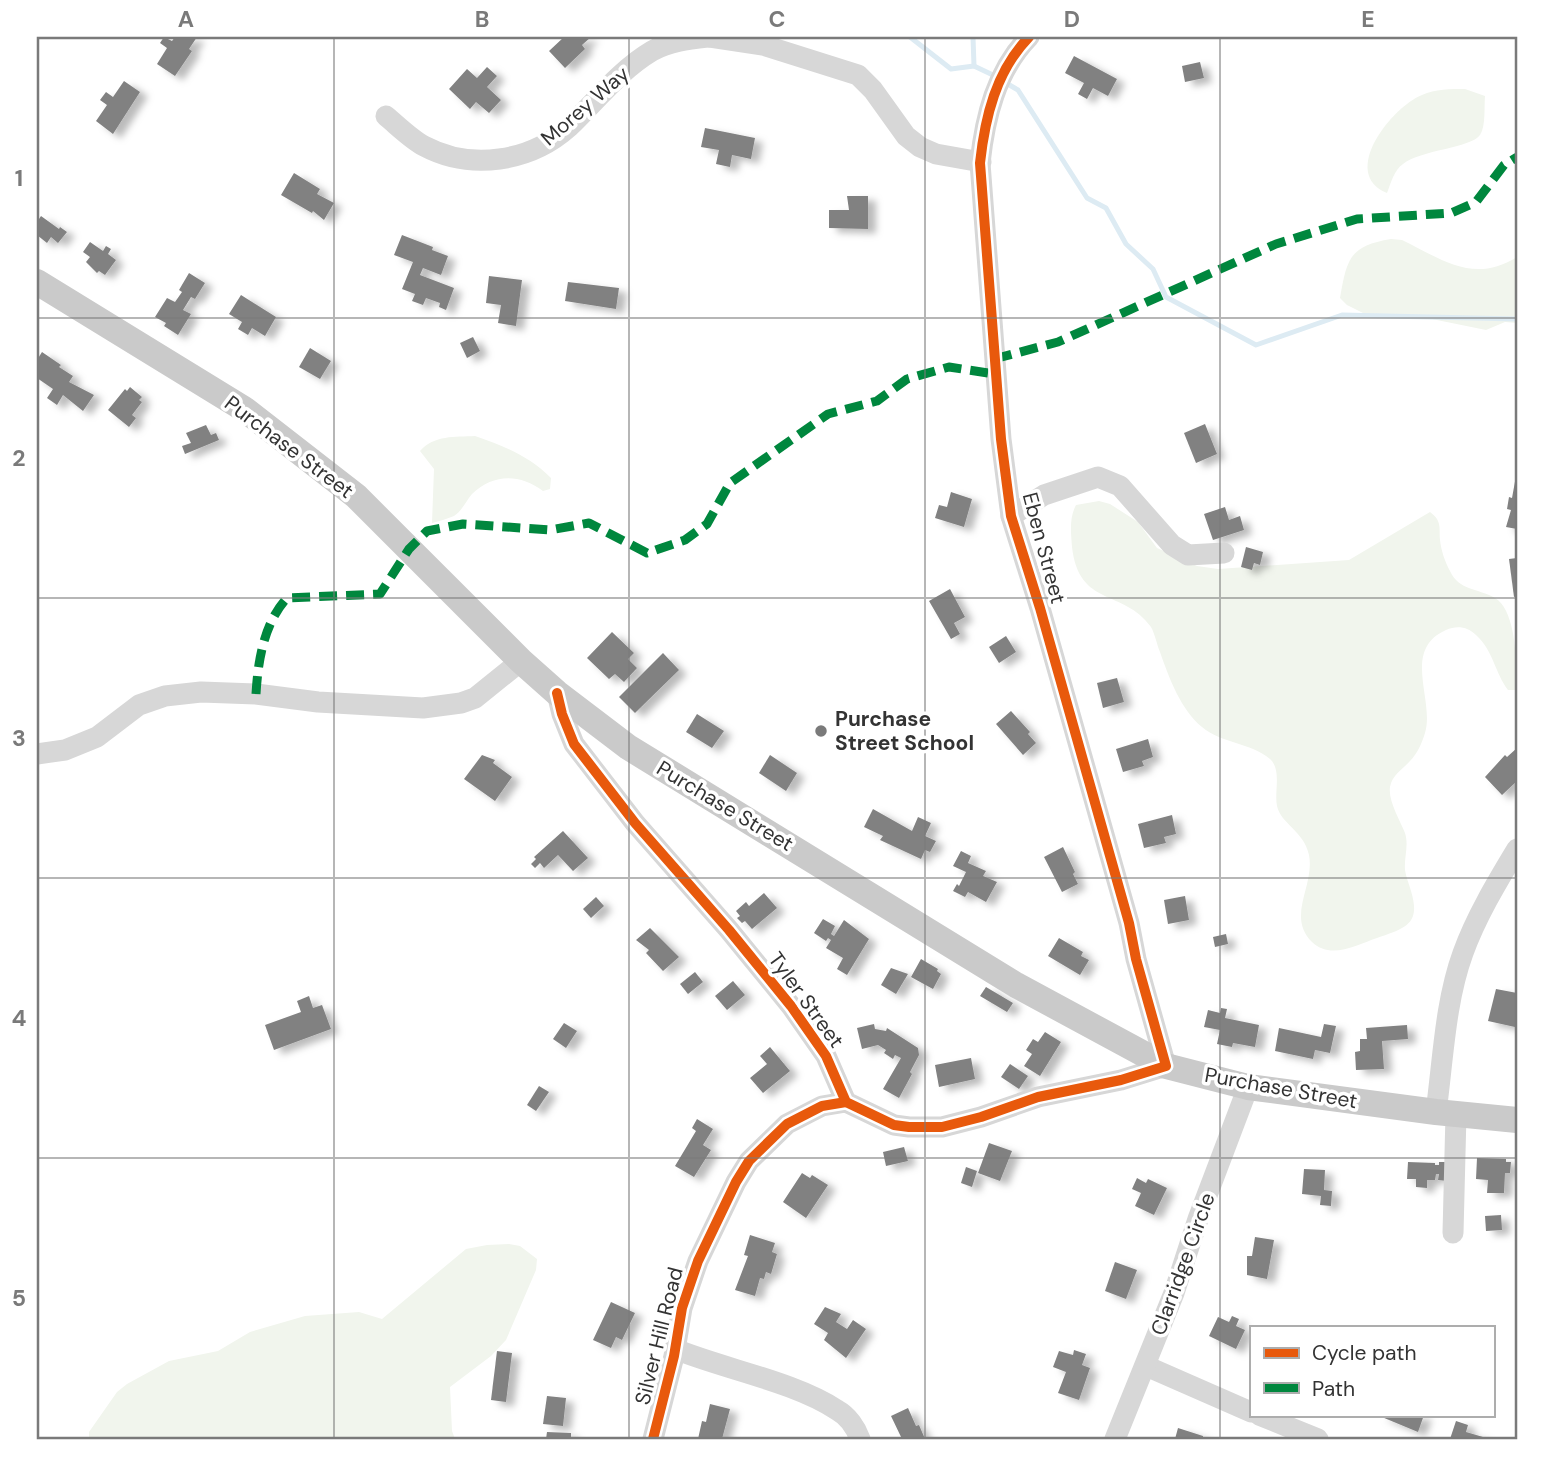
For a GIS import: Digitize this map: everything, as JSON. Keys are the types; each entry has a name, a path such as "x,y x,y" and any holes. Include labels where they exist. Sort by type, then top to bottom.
{"main road":[{"name":"Purchase Street","path":"37,282 244,409 326,472 356,496 557,693 640,754 1016,985 1166,1066 1248,1087 1517,1120"}],"street":[{"name":"Morey Way","path":"386,116 422,145 441,153 468,160 493,160 523,155 547,144 566,129 630,67 654,50 678,41 709,37 763,45 858,75 873,90 906,136 920,147 936,154 981,162"},
{"name":"Eben Street","path":"1029,37 1007,67 994,91 982,134 981,162 1001,439 1011,516 1062,683 1166,1066"},
{"path":"1011,516 1044,495 1098,477 1120,486 1172,545 1188,555 1224,553"},
{"path":"37,754 65,750 97,737 139,705 165,696 201,692 256,694 318,702 423,708 461,703 475,698 522,661"},
{"name":"Tyler Street","path":"557,693 573,744 635,823 729,930 791,1006 826,1056 846,1102"},
{"path":"1453,1233 1446,1113 1453,993 1462,954 1488,899 1517,849"},
{"path":"846,1102 894,1125 942,1127 1038,1097 1121,1080 1166,1066"},
{"name":"Clarridge Circle","path":"1115,1439 1174,1293 1198,1219 1248,1087"},
{"name":"Silver Hill Road","path":"653,1439 682,1308 698,1261 736,1182 749,1161 774,1135 798,1118 822,1106 846,1102"},
{"path":"675,1349 797,1390 838,1410 850,1422 860,1439"},
{"path":"1146,1366 1250,1412"},
{"path":"1261,1416 1318,1439"}],"shaded area":[{"path":"1465,89 1485,96 1484,122 1480,135 1467,143 1411,159 1395,173 1387,193 1373,184 1368,171 1369,156 1375,141 1397,113 1427,93"},
{"path":"1391,239 1402,240 1445,261 1473,269 1487,269 1517,257 1517,323 1505,322 1486,330 1432,319 1367,315 1347,305 1340,298 1352,256 1366,246"},
{"path":"475,436 506,448 534,464 551,478 550,489 543,491 516,479 498,479 480,487 454,516 432,523 434,469 420,451 438,439"},
{"path":"1099,501 1110,504 1138,522 1157,548 1197,566 1218,569 1349,560 1430,512 1438,521 1442,552 1454,577 1464,586 1495,598 1502,605 1512,627 1516,690 1508,690 1482,641 1469,630 1450,628 1433,639 1425,650 1422,677 1427,720 1425,733 1415,755 1395,776 1390,787 1393,804 1406,838 1405,870 1414,902 1409,923 1344,949 1327,950 1312,942 1301,922 1310,867 1309,855 1302,840 1279,812 1274,764 1254,749 1210,733 1195,720 1172,683 1151,627 1128,607 1093,589 1083,580 1076,566 1071,531 1074,510 1076,505"},
{"path":"509,1244 520,1246 537,1259 536,1270 506,1340 491,1356 450,1387 452,1431 455,1439 89,1439 89,1432 117,1392 169,1361 218,1351 250,1332 305,1316 359,1312 382,1319 466,1249"}],"building":[{"path":"164,37 172,41 175,37 197,37 189,49 192,51 175,76 157,64 167,48 160,43"},
{"path":"564,37 591,37 582,45 585,49 565,68 549,51"},
{"path":"1074,56 1117,79 1108,96 1093,88 1087,99 1078,94 1084,83 1065,73"},
{"path":"1200,62 1204,78 1185,82 1182,66"},
{"path":"487,67 497,76 487,87 501,100 489,113 476,102 470,109 449,89 467,69 477,78"},
{"path":"124,81 140,92 113,134 96,121 107,105 100,100 106,92 113,97"},
{"path":"705,128 755,138 751,159 732,155 730,167 716,164 719,150 701,147"},
{"path":"294,173 320,189 317,194 334,203 324,220 313,211 312,213 281,195"},
{"path":"847,196 868,196 868,229 829,228 829,210 849,210"},
{"path":"41,216 67,232 58,243 51,237 47,243 37,235 37,222"},
{"path":"402,235 448,256 441,275 423,268 420,275 454,288 446,310 439,307 440,303 426,298 423,305 412,301 415,294 402,289 413,262 394,255"},
{"path":"90,242 103,251 106,246 111,249 108,254 116,260 105,275 99,271 97,273 86,262 90,257 83,252"},
{"path":"189,273 205,283 195,299 191,297 183,310 191,314 178,335 155,317 167,298 175,302"},
{"path":"489,276 522,280 516,326 498,323 501,305 486,303"},
{"path":"568,282 619,288 616,309 565,301"},
{"path":"241,295 276,317 265,336 252,328 248,335 238,329 242,322 229,314"},
{"path":"473,337 480,351 467,358 460,343"},
{"path":"310,348 331,361 320,379 299,367"},
{"path":"42,352 73,376 69,382 94,395 83,411 63,395 57,405 47,398 53,389 37,378 37,360"},
{"path":"130,387 142,397 139,400 142,402 132,415 136,418 129,427 108,410 125,389 127,391"},
{"path":"1205,424 1217,454 1196,463 1184,433"},
{"path":"206,425 211,435 216,433 219,440 185,454 182,446 191,443 186,433"},
{"path":"1516,476 1517,529 1506,527 1511,510 1507,509 1509,497 1512,498"},
{"path":"951,492 972,499 964,527 935,518 939,505 947,507"},
{"path":"1225,507 1229,520 1240,516 1244,530 1213,540 1204,514"},
{"path":"1246,547 1263,552 1260,565 1254,563 1252,570 1241,567"},
{"path":"1517,558 1517,596 1514,597 1509,559"},
{"path":"950,589 965,617 954,623 960,634 951,639 929,601"},
{"path":"612,632 634,653 628,659 637,668 624,682 615,674 609,679 587,658"},
{"path":"1006,636 1016,652 999,663 989,647"},
{"path":"663,653 679,670 635,713 619,697"},
{"path":"1117,678 1124,702 1103,708 1097,683"},
{"path":"1011,711 1036,743 1023,755 996,724"},
{"path":"697,714 724,731 712,748 686,732"},
{"path":"1148,739 1153,757 1142,761 1144,766 1123,772 1116,749"},
{"path":"1517,748 1517,781 1502,795 1485,777 1505,755 1507,757"},
{"path":"482,755 495,760 493,763 512,777 495,801 464,779"},
{"path":"770,755 797,773 786,791 759,773"},
{"path":"873,809 912,831 918,817 931,823 925,836 936,841 930,852 925,850 921,859 880,840 883,836 864,827"},
{"path":"1172,815 1176,834 1164,837 1166,843 1144,848 1138,824"},
{"path":"563,831 588,858 573,871 558,855 544,868 540,863 535,868 531,864 536,859 534,857"},
{"path":"1063,847 1078,884 1062,892 1044,857"},
{"path":"961,851 971,856 968,863 986,871 983,876 997,882 986,902 968,892 965,897 953,891 957,884 959,886 966,872 953,866"},
{"path":"764,893 777,908 752,929 745,921 742,923 737,918 740,916 736,911 746,902 749,906"},
{"path":"1185,896 1189,920 1168,924 1164,900"},
{"path":"596,897 604,906 591,918 583,909"},
{"path":"823,919 835,926 831,934 834,936 844,920 869,939 847,975 837,969 843,958 826,948 831,940 828,938 826,941 814,933"},
{"path":"650,928 679,957 663,971 646,953 649,950 636,940"},
{"path":"1226,934 1228,944 1215,947 1213,937"},
{"path":"1059,938 1083,952 1081,956 1089,960 1080,975 1048,956"},
{"path":"921,959 938,969 941,974 933,989 911,977"},
{"path":"891,968 908,974 896,994 881,985"},
{"path":"695,972 703,982 688,994 680,984"},
{"path":"733,981 745,995 727,1010 715,996"},
{"path":"986,987 1013,1003 1007,1012 980,996"},
{"path":"1496,989 1517,993 1515,1027 1488,1021"},
{"path":"309,996 313,1008 322,1005 331,1029 274,1050 265,1025 301,1012 297,1001"},
{"path":"1221,1008 1227,1009 1225,1018 1259,1025 1255,1047 1233,1043 1232,1047 1217,1044 1220,1030 1204,1027 1208,1010 1220,1013"},
{"path":"564,1023 577,1031 566,1048 553,1039"},
{"path":"874,1024 875,1029 886,1031 887,1028 918,1048 919,1055 910,1072 912,1074 899,1098 883,1089 901,1058 895,1055 893,1059 878,1045 862,1049 857,1028"},
{"path":"1324,1024 1336,1026 1330,1053 1315,1050 1313,1059 1275,1051 1279,1028 1321,1037"},
{"path":"1407,1025 1408,1039 1382,1041 1384,1069 1356,1070 1355,1052 1360,1051 1360,1039 1367,1039 1366,1028"},
{"path":"1045,1032 1061,1042 1040,1076 1024,1066 1032,1054 1026,1050 1033,1039 1038,1042"},
{"path":"770,1047 790,1071 763,1093 750,1078 767,1064 760,1056"},
{"path":"971,1058 975,1079 939,1087 935,1065"},
{"path":"1010,1064 1028,1076 1019,1089 1001,1077"},
{"path":"539,1086 549,1092 536,1111 527,1105"},
{"path":"697,1119 713,1129 703,1145 711,1150 694,1177 675,1166 696,1131 692,1128"},
{"path":"989,1143 1012,1151 1000,1181 978,1173"},
{"path":"904,1147 908,1161 886,1166 883,1152"},
{"path":"1477,1158 1506,1159 1506,1162 1511,1162 1510,1173 1505,1173 1504,1193 1487,1193 1488,1180 1476,1179"},
{"path":"1408,1162 1439,1165 1439,1162 1449,1162 1448,1181 1438,1180 1439,1174 1436,1174 1435,1180 1427,1180 1427,1188 1416,1187 1416,1179 1407,1179"},
{"path":"966,1167 977,1171 972,1187 961,1183"},
{"path":"1304,1169 1325,1170 1324,1190 1332,1191 1331,1206 1320,1205 1321,1196 1302,1194"},
{"path":"802,1173 810,1178 812,1175 828,1185 806,1218 783,1202"},
{"path":"1137,1178 1146,1183 1148,1179 1167,1188 1154,1215 1135,1206 1141,1193 1132,1189"},
{"path":"1501,1215 1502,1230 1486,1231 1485,1216"},
{"path":"750,1235 775,1243 772,1252 777,1254 771,1274 766,1272 764,1279 760,1278 755,1296 735,1290 748,1256 744,1255"},
{"path":"1255,1237 1274,1240 1267,1279 1247,1275 1247,1256 1252,1256"},
{"path":"1115,1262 1137,1270 1126,1299 1105,1291"},
{"path":"611,1302 635,1313 622,1340 616,1337 611,1348 593,1340"},
{"path":"825,1307 841,1314 836,1322 847,1329 853,1320 866,1329 846,1358 824,1340 828,1333 814,1324"},
{"path":"1232,1316 1239,1319 1236,1326 1245,1330 1236,1349 1209,1336 1218,1317 1229,1322"},
{"path":"1074,1350 1086,1354 1082,1365 1090,1368 1079,1400 1058,1393 1066,1372 1053,1367 1059,1351 1073,1355"},
{"path":"497,1351 512,1353 506,1402 491,1400"},
{"path":"547,1396 566,1398 563,1426 543,1424"},
{"path":"710,1404 730,1409 722,1439 698,1439 702,1421 706,1422"},
{"path":"908,1408 925,1439 902,1439 891,1416"},
{"path":"1379,1416 1424,1416 1418,1432"},
{"path":"1456,1421 1468,1425 1466,1432 1483,1437 1482,1439 1450,1439"},
{"path":"1178,1428 1203,1436 1203,1439 1175,1439"},
{"path":"547,1432 571,1433 571,1439 546,1439"}],"waterway":[{"path":"910,37 951,69 974,66 995,76"},
{"path":"973,37 974,66"},
{"path":"1006,83 1018,90 1087,198 1106,208 1126,244 1153,269 1166,297 1256,345 1342,315 1517,319"}],"marked path":[{"path":"994,359 1058,342 1276,244 1357,219 1451,213 1476,202 1504,165 1517,157"},
{"path":"256,694 258,668 268,630 287,598 380,594 409,549 427,531 463,524 550,530 589,523 647,553 685,540 707,524 730,483 828,414 877,401 907,379 949,367 995,374"}],"cycle path":[{"path":"557,693 574,744 635,823 729,930 791,1006 826,1056 846,1102 894,1125 942,1127 1038,1097 1121,1080 1166,1066 1136,959 1129,923 1040,608 1011,516 1001,439 980,163 989,112 1000,80 1029,37"},
{"path":"653,1439 674,1356 682,1308 698,1261 736,1182 749,1161 787,1124 822,1106 846,1102"}],"place":[{"name":"Purchase Street School","path":"821,731"}]}
